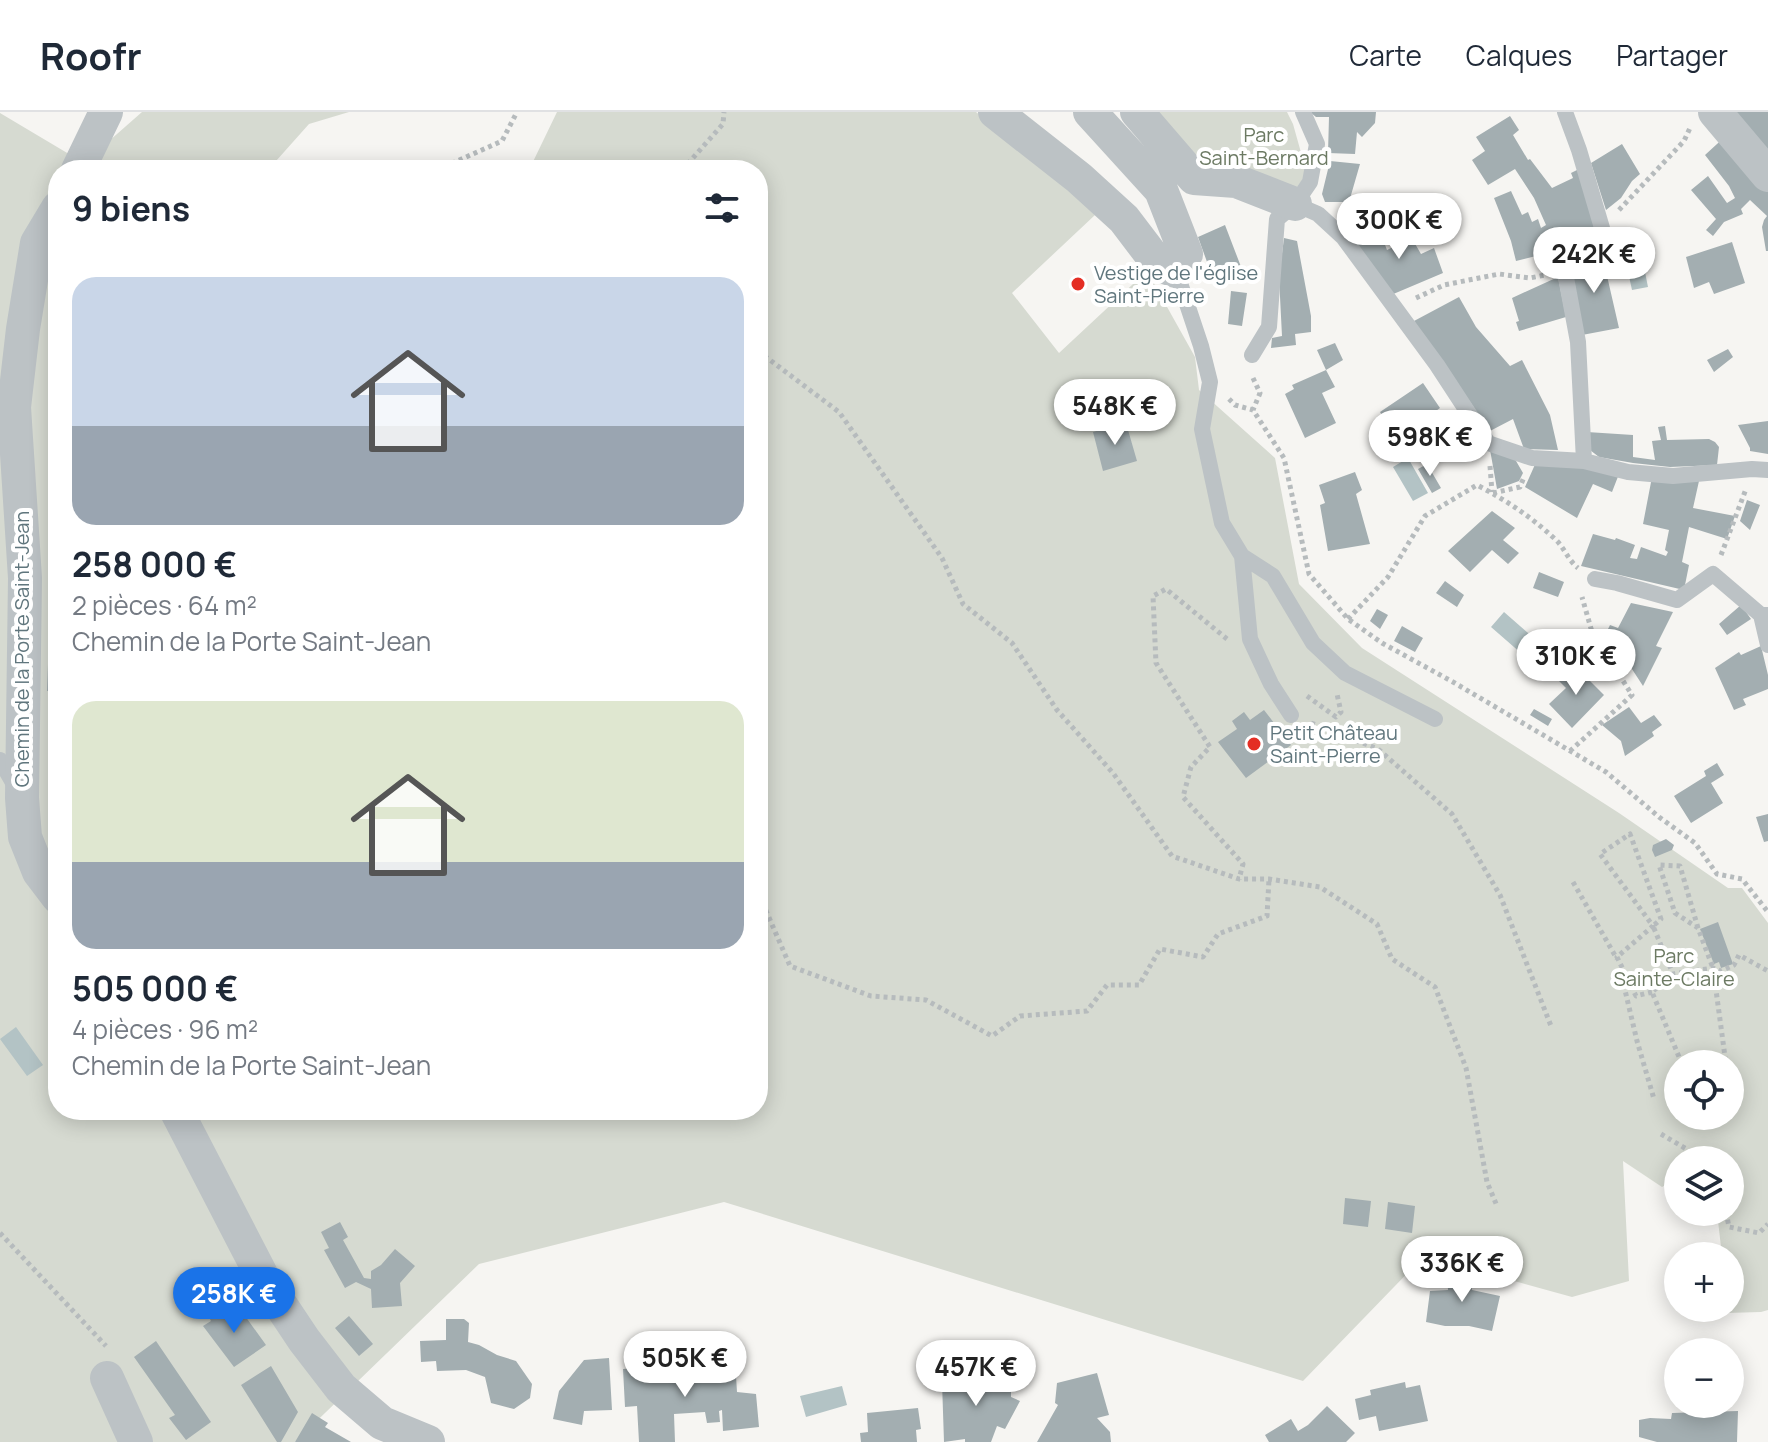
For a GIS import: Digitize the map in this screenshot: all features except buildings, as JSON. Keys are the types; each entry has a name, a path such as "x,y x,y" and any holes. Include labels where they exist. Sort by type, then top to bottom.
{"street":[{"path":"83,160 106,112"},
{"path":"995,112 1079,178 1124,219 1159,265 1176,271 1186,254 1161,190 1090,112"},
{"path":"1137,112 1194,178 1236,181 1295,204"},
{"path":"1703,119 1768,175"},
{"name":"Chemin de la Porte Saint-Jean","path":"48,225 37,243 14,407 25,578 22,798 25,837 39,872 48,884"},
{"path":"181,1120 264,1280 304,1340 341,1388 382,1423 428,1442"},
{"path":"107,1378 136,1442"}],"lane":[{"path":"1252,355 1269,327 1277,219 1295,204 1310,182 1317,144 1303,112"},
{"path":"1565,112 1602,228"},
{"path":"1295,204 1318,214 1343,237 1437,365 1488,443 1532,458 1584,461 1628,472 1673,476 1760,469"},
{"path":"1176,271 1210,382 1202,429 1222,523 1242,556 1250,639 1271,684 1291,715"},
{"path":"1565,272 1578,342 1584,461"},
{"path":"1242,556 1273,576 1313,643 1345,673 1435,719"},
{"path":"1595,579 1677,600 1713,574 1765,615 1768,645"},
{"path":"0,760 22,798"}],"path":[{"path":"459,160 502,141 517,112"},
{"path":"691,160 723,124 724,112"},
{"path":"1602,228 1703,119"},
{"path":"1395,308 1444,285 1499,274 1530,278 1565,272"},
{"path":"1252,355 1249,368 1260,393 1253,410 1284,458 1309,574 1348,619 1382,643 1606,772 1695,843 1717,874 1742,879 1768,912"},
{"path":"768,359 839,412 942,558 963,604 1012,643 1057,710 1113,773 1172,856 1239,879 1269,879 1320,887 1377,924 1392,959 1435,987 1466,1068 1487,1182 1497,1206"},
{"path":"1493,493 1520,487 1532,458"},
{"path":"1713,574 1760,469"},
{"path":"1348,619 1388,577 1425,516 1477,485 1523,511 1558,542 1574,565 1595,579"},
{"path":"1574,565 1577,579"},
{"path":"1239,879 1243,864 1183,797 1191,767 1210,747 1156,663 1153,596 1166,589 1230,643 1250,639"},
{"path":"1570,751 1632,695 1592,632 1581,592"},
{"path":"1291,715 1378,749 1452,814 1500,895 1551,1026"},
{"path":"1617,957 1653,926 1661,919 1630,834 1600,854 1653,926 1673,974"},
{"path":"1698,928 1675,913 1659,865 1680,866 1713,968 1724,1050"},
{"path":"768,915 790,966 871,996 926,1000 992,1036 1020,1016 1087,1011 1107,985 1139,985 1160,949 1203,957 1218,934 1267,916 1269,879"},
{"path":"1573,882 1636,996 1652,992 1673,974 1713,968 1721,971 1734,965 1739,955 1768,971"},
{"path":"1617,957 1654,1099"},
{"path":"1652,992 1676,1050"},
{"path":"1661,1134 1681,1146"},
{"path":"1729,1226 1759,1233 1768,1224"},
{"path":"0,1233 108,1348 107,1378"}],"green space":[{"path":"142,112 349,112 309,124 277,160 87,160"},
{"name":"Parc Sainte-Claire","path":"557,112 976,112 1070,189 1095,215 1012,293 1059,353 1147,271 1195,357 1199,390 1275,458 1299,584 1362,648 1619,813 1728,888 1742,888 1768,923 1768,1310 1744,1312 1744,1242 1720,1242 1719,1226 1744,1226 1744,1146 1664,1146 1662,1187 1623,1161 1629,1281 1572,1297 1424,1256 1303,1381 724,1202 479,1264 295,1442 0,1442 0,113 79,160 48,160 48,1120 768,1120 768,160 534,160"},
{"name":"Parc Saint-Bernard","path":"1150,112 1287,112 1307,174 1290,196 1198,173"}],"shaded area":[{"path":"1638,237 1648,287 1632,290 1621,240"},
{"path":"1408,458 1428,493 1413,501 1393,467"},
{"path":"1504,612 1535,639 1522,654 1491,627"},
{"path":"16,1027 43,1065 27,1076 0,1039"},
{"path":"842,1386 847,1405 806,1417 800,1396"}],"place":[{"name":"Vestige de l'église Saint-Pierre","path":"1078,284"},
{"name":"Petit Château Saint-Pierre","path":"1254,744"}]}
